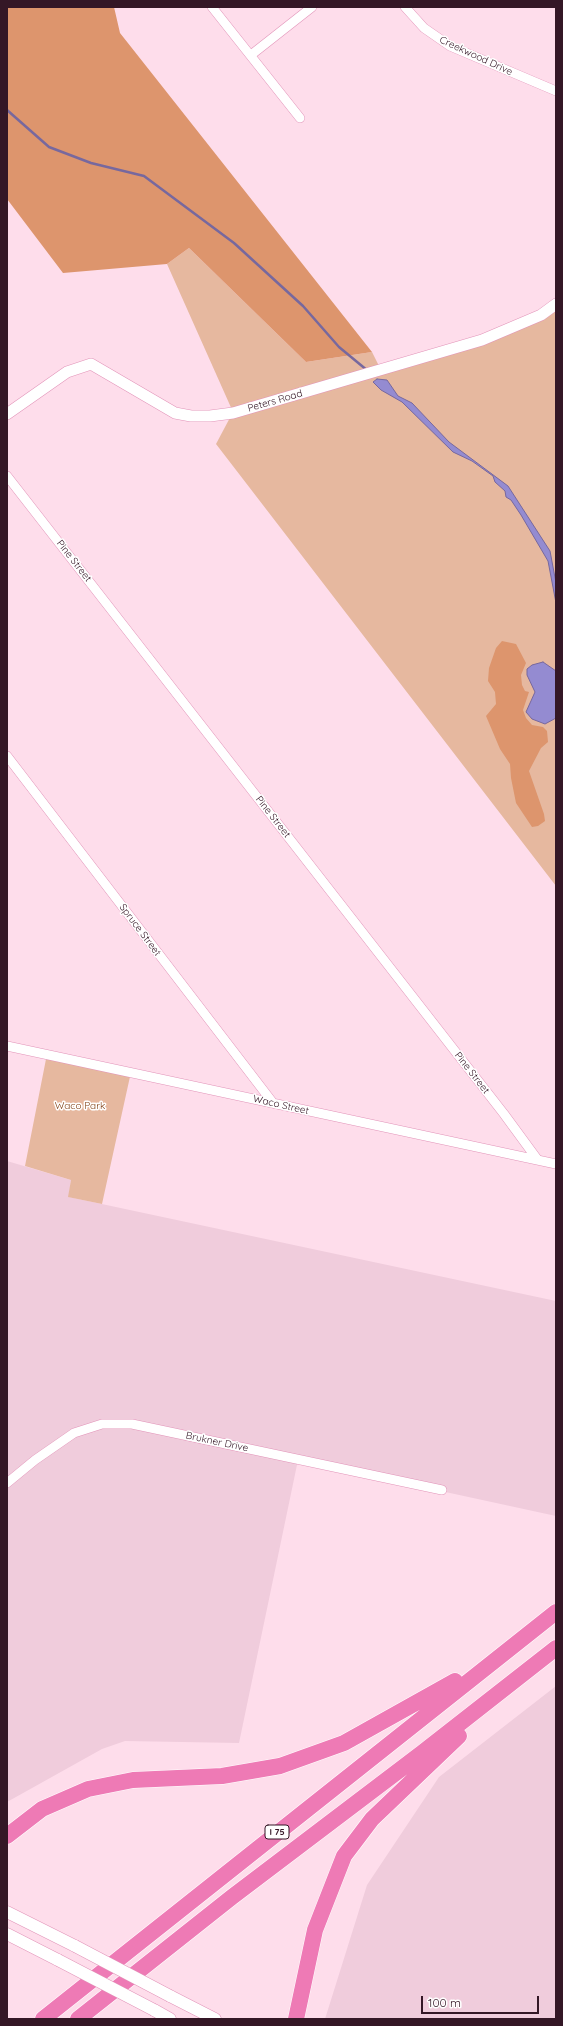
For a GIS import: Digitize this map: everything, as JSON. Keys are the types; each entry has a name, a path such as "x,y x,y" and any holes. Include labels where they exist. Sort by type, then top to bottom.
{"highway":[{"name":"I 75","path":"43,2019 556,1612"},
{"path":"7,1836 42,1809 88,1788 132,1780 222,1776 273,1768 344,1743 446,1686 511,1647"},
{"name":"I 75","path":"78,2019 232,1897 422,1753 556,1648"},
{"path":"296,2019 315,1930 344,1856 372,1819 529,1670"}],"main road":[{"path":"7,1912 215,2019"},
{"path":"7,1934 170,2019"}],"street":[{"path":"212,7 300,118"},
{"path":"251,55 312,7"},
{"name":"Creekwood Drive","path":"405,7 424,28 450,46 556,91"},
{"name":"Peters Road","path":"7,414 67,372 91,364 164,408 175,413 191,416 210,416 233,412 349,380 482,340 540,315 556,304"},
{"name":"Pine Street","path":"7,476 504,1114 537,1159"},
{"name":"Spruce Street","path":"7,756 273,1103"},
{"name":"Waco Street","path":"7,1046 175,1080 273,1103 556,1164"},
{"name":"Brukner Drive","path":"7,1483 35,1460 74,1433 102,1424 132,1424 442,1490"}],"shaded area":[{"path":"7,7 114,7 120,33 372,352 306,362 189,248 167,264 63,273 7,199"},
{"path":"377,379 387,380 398,396 412,403 449,442 508,486 550,551 556,583 556,603 548,561 521,515 511,500 506,497 505,491 495,482 493,476 472,461 453,452 402,402 381,390 373,382"},
{"path":"502,641 516,644 526,663 521,675 522,685 525,691 529,692 523,710 526,718 532,725 543,727 547,731 548,742 541,748 529,771 544,814 545,821 538,826 532,827 516,803 510,764 500,749 486,716 496,704 495,692 488,681 489,668 496,648"},
{"path":"543,662 556,671 556,718 545,724 532,719 526,712 535,692 527,675 527,669 532,665"},
{"path":"7,1161 71,1180 69,1197 556,1301 556,1516 298,1460 239,1743 125,1741 102,1749 7,1802"},
{"path":"556,1686 556,2019 325,2019 367,1885 439,1777"}],"green space":[{"path":"189,248 306,362 372,352 381,370 482,340 556,304 556,886 216,444 233,412 167,264"},
{"name":"Waco Park","path":"47,1054 131,1072 102,1204 68,1197 71,1180 25,1166"}],"waterway":[{"path":"7,110 49,147 91,163 144,176 234,243 303,306 339,347 368,371"}]}
